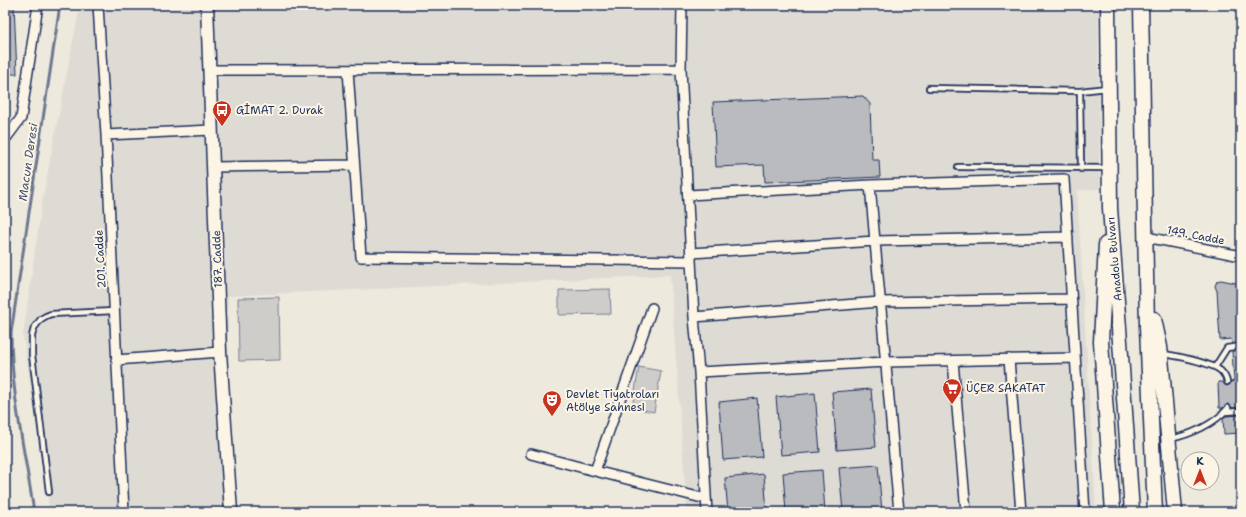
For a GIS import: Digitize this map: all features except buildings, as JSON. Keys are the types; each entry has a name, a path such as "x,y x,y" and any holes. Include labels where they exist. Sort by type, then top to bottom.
{"main road":[{"name":"187. Cadde","path":"207,5 220,352 231,512"},
{"name":"Anadolu Bulvarı","path":"1108,5 1110,208 1132,512"},
{"path":"1141,5 1146,283 1155,512"},
{"path":"1110,208 1104,258 1101,342 1113,512"},
{"path":"1146,283 1161,354 1175,512"}],"street":[{"path":"5,138 21,118 38,5"},
{"name":"201. Cadde","path":"98,5 106,135 124,512"},
{"path":"682,5 681,69 694,317 699,372 707,512"},
{"path":"210,70 681,69"},
{"path":"348,70 361,257 691,257 875,241 1068,237"},
{"path":"106,135 212,130"},
{"path":"213,167 354,165"},
{"path":"688,195 870,185 1064,179 1085,512"},
{"path":"870,185 899,512"},
{"name":"149. Cadde","path":"1146,238 1241,256"},
{"path":"694,317 880,302 1071,299"},
{"path":"595,471 652,308"},
{"path":"116,360 220,352"},
{"path":"699,372 886,362 1075,358"},
{"path":"1009,360 1021,512"},
{"path":"953,361 966,512"},
{"path":"531,454 706,499"}],"lane":[{"path":"929,88 1080,91 1109,88"},
{"path":"1080,91 1081,169"},
{"path":"958,167 1110,168"},
{"path":"49,492 32,356 32,336 34,328 41,319 51,314 114,311"},
{"path":"1215,367 1227,348 1241,346"},
{"path":"1161,354 1172,355 1215,367 1224,374 1227,382"},
{"path":"1168,440 1194,432 1228,408"},
{"path":"1224,412 1241,411"}],"shaded area":[{"path":"80,5 1098,5 1100,189 1077,190 1096,512 687,512 670,275 228,296 228,512 50,512 23,336 42,202"},
{"path":"610,289 611,314 559,315 559,290"},
{"path":"279,297 280,360 239,361 238,298"},
{"path":"639,367 661,371 654,412 632,408"},
{"path":"5,439 13,512 5,512"}],"waterway":[{"name":"Macun Deresi","path":"34,512 13,378 11,333 60,5"}],"place":[{"name":"GİMAT 2. Durak","path":"222,127"},
{"name":"ÜÇER SAKATAT","path":"952,405"},
{"name":"Devlet Tiyatroları Atölye Sahnesi","path":"552,417"}]}
